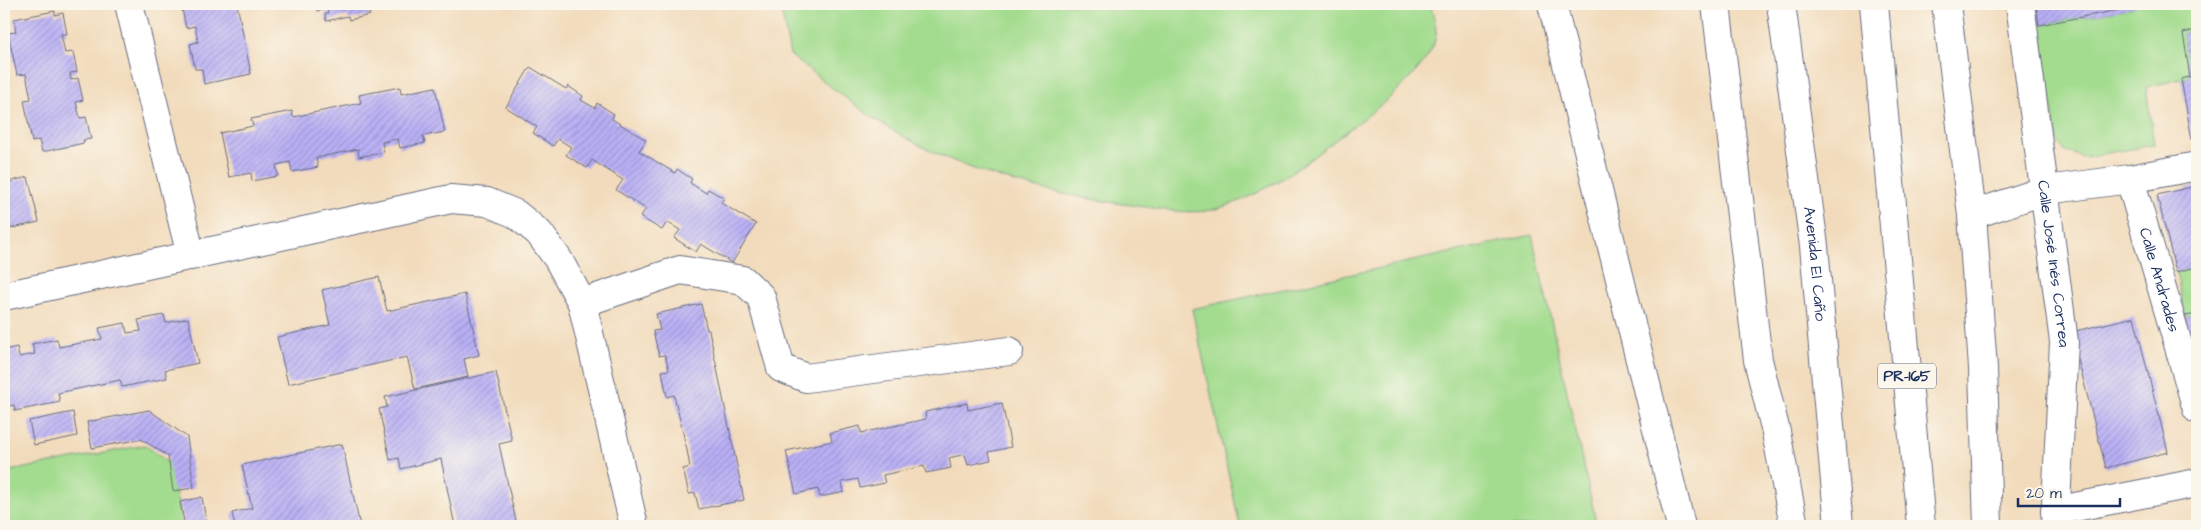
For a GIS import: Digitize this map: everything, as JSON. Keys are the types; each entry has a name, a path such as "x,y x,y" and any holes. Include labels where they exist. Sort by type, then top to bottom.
{"main road":[{"path":"129,4 191,256"},
{"path":"1716,4 1758,360 1776,432 1794,526"},
{"name":"Avenida El Caño","path":"1781,4 1814,246 1839,526"},
{"name":"PR-165","path":"1874,4 1921,526"},
{"path":"1946,4 1972,215 1983,368 1988,526"},
{"name":"Calle José Inés Correa","path":"2020,4 2046,190 2064,342 2055,518"},
{"path":"1553,5 1681,526"},
{"path":"1972,215 2046,190 2130,179 2197,166"},
{"name":"Calle Andrades","path":"2130,179 2197,409"},
{"path":"4,296 452,199 487,202 516,214 539,233 582,303 634,526"},
{"path":"582,303 680,270 743,280 762,297 781,368 806,378 1010,351"},
{"path":"2055,518 2197,483"}],"green space":[{"path":"780,4 1430,4 1436,35 1427,57 1407,82 1372,112 1293,171 1275,183 1237,202 1206,211 1184,212 1063,194 998,177 935,153 875,119 790,55"},
{"path":"2134,4 2197,4 2197,30 2183,33 2190,77 2146,87 2154,145 2084,157 2065,152 2057,139 2039,25 2135,7"},
{"path":"1532,235 1597,526 1240,526 1192,309"},
{"path":"2197,267 2197,314 2185,316 2176,272"},
{"path":"145,445 170,464 182,526 4,526 4,472"}],"building":[{"path":"181,4 237,4 251,74 204,84 202,69 195,69 190,44 198,42 195,26 186,28"},
{"path":"316,4 383,4 384,8 369,12 370,15 349,20 348,16 326,21 325,14 328,13 327,9 317,11"},
{"path":"2036,4 2134,4 2135,7 2039,25"},
{"path":"55,11 55,15 63,13 67,34 61,34 65,53 73,52 77,72 70,73 71,80 78,78 83,100 76,102 80,118 86,117 91,139 83,140 84,143 42,152 39,140 32,142 24,100 31,99 26,74 17,75 8,33 16,32 14,19"},
{"path":"2197,30 2197,139 2192,140 2181,79 2190,77 2183,33"},
{"path":"530,67 566,89 568,86 583,96 581,100 595,108 597,103 614,114 612,119 646,140 639,151 675,173 677,169 692,179 690,183 706,193 708,189 724,198 721,203 756,224 732,263 701,244 696,252 674,238 680,230 667,222 662,230 640,217 646,209 616,190 623,180 592,160 587,168 566,155 571,147 558,139 553,146 533,133 537,127 506,107"},
{"path":"400,87 401,94 435,87 445,132 423,136 425,143 400,148 398,139 382,142 384,152 359,157 358,149 316,158 318,167 292,172 290,162 276,165 278,176 252,181 251,173 229,177 220,133 253,126 251,119 292,111 293,117 361,103 359,95"},
{"path":"28,177 39,222 4,230 4,183"},
{"path":"2196,186 2197,267 2176,272 2157,195"},
{"path":"379,277 387,311 465,294 479,355 464,359 468,377 415,389 407,357 288,384 277,337 330,325 322,290"},
{"path":"701,304 707,330 709,330 744,500 699,509 695,493 689,494 683,469 690,467 687,450 674,395 667,397 662,371 669,370 665,355 659,356 653,331 660,330 656,314"},
{"path":"2197,314 2197,362 2195,362 2185,316"},
{"path":"164,315 166,323 188,318 198,363 165,370 167,378 122,387 120,380 58,393 60,402 15,411 14,405 4,407 4,350 17,347 19,357 35,354 32,344 57,339 59,347 102,339 99,328 125,323 127,333 141,331 138,320"},
{"path":"2134,317 2168,452 2106,468 2071,332"},
{"path":"496,372 512,441 499,444 517,526 455,526 441,459 401,469 399,458 390,460 379,409 387,407 385,397"},
{"path":"967,403 968,410 1002,403 1011,447 989,452 991,460 968,465 965,455 957,456 949,458 951,468 926,473 924,466 883,475 885,483 860,488 858,479 842,482 844,492 820,497 818,489 796,494 786,451 832,441 830,433 860,426 861,433 926,419 925,412"},
{"path":"149,410 187,437 194,488 173,491 168,456 141,439 92,448 87,422"},
{"path":"73,412 77,436 34,445 29,421"},
{"path":"342,444 360,526 235,526 232,513 252,508 242,465"},
{"path":"202,497 207,526 185,526 180,502"}]}
